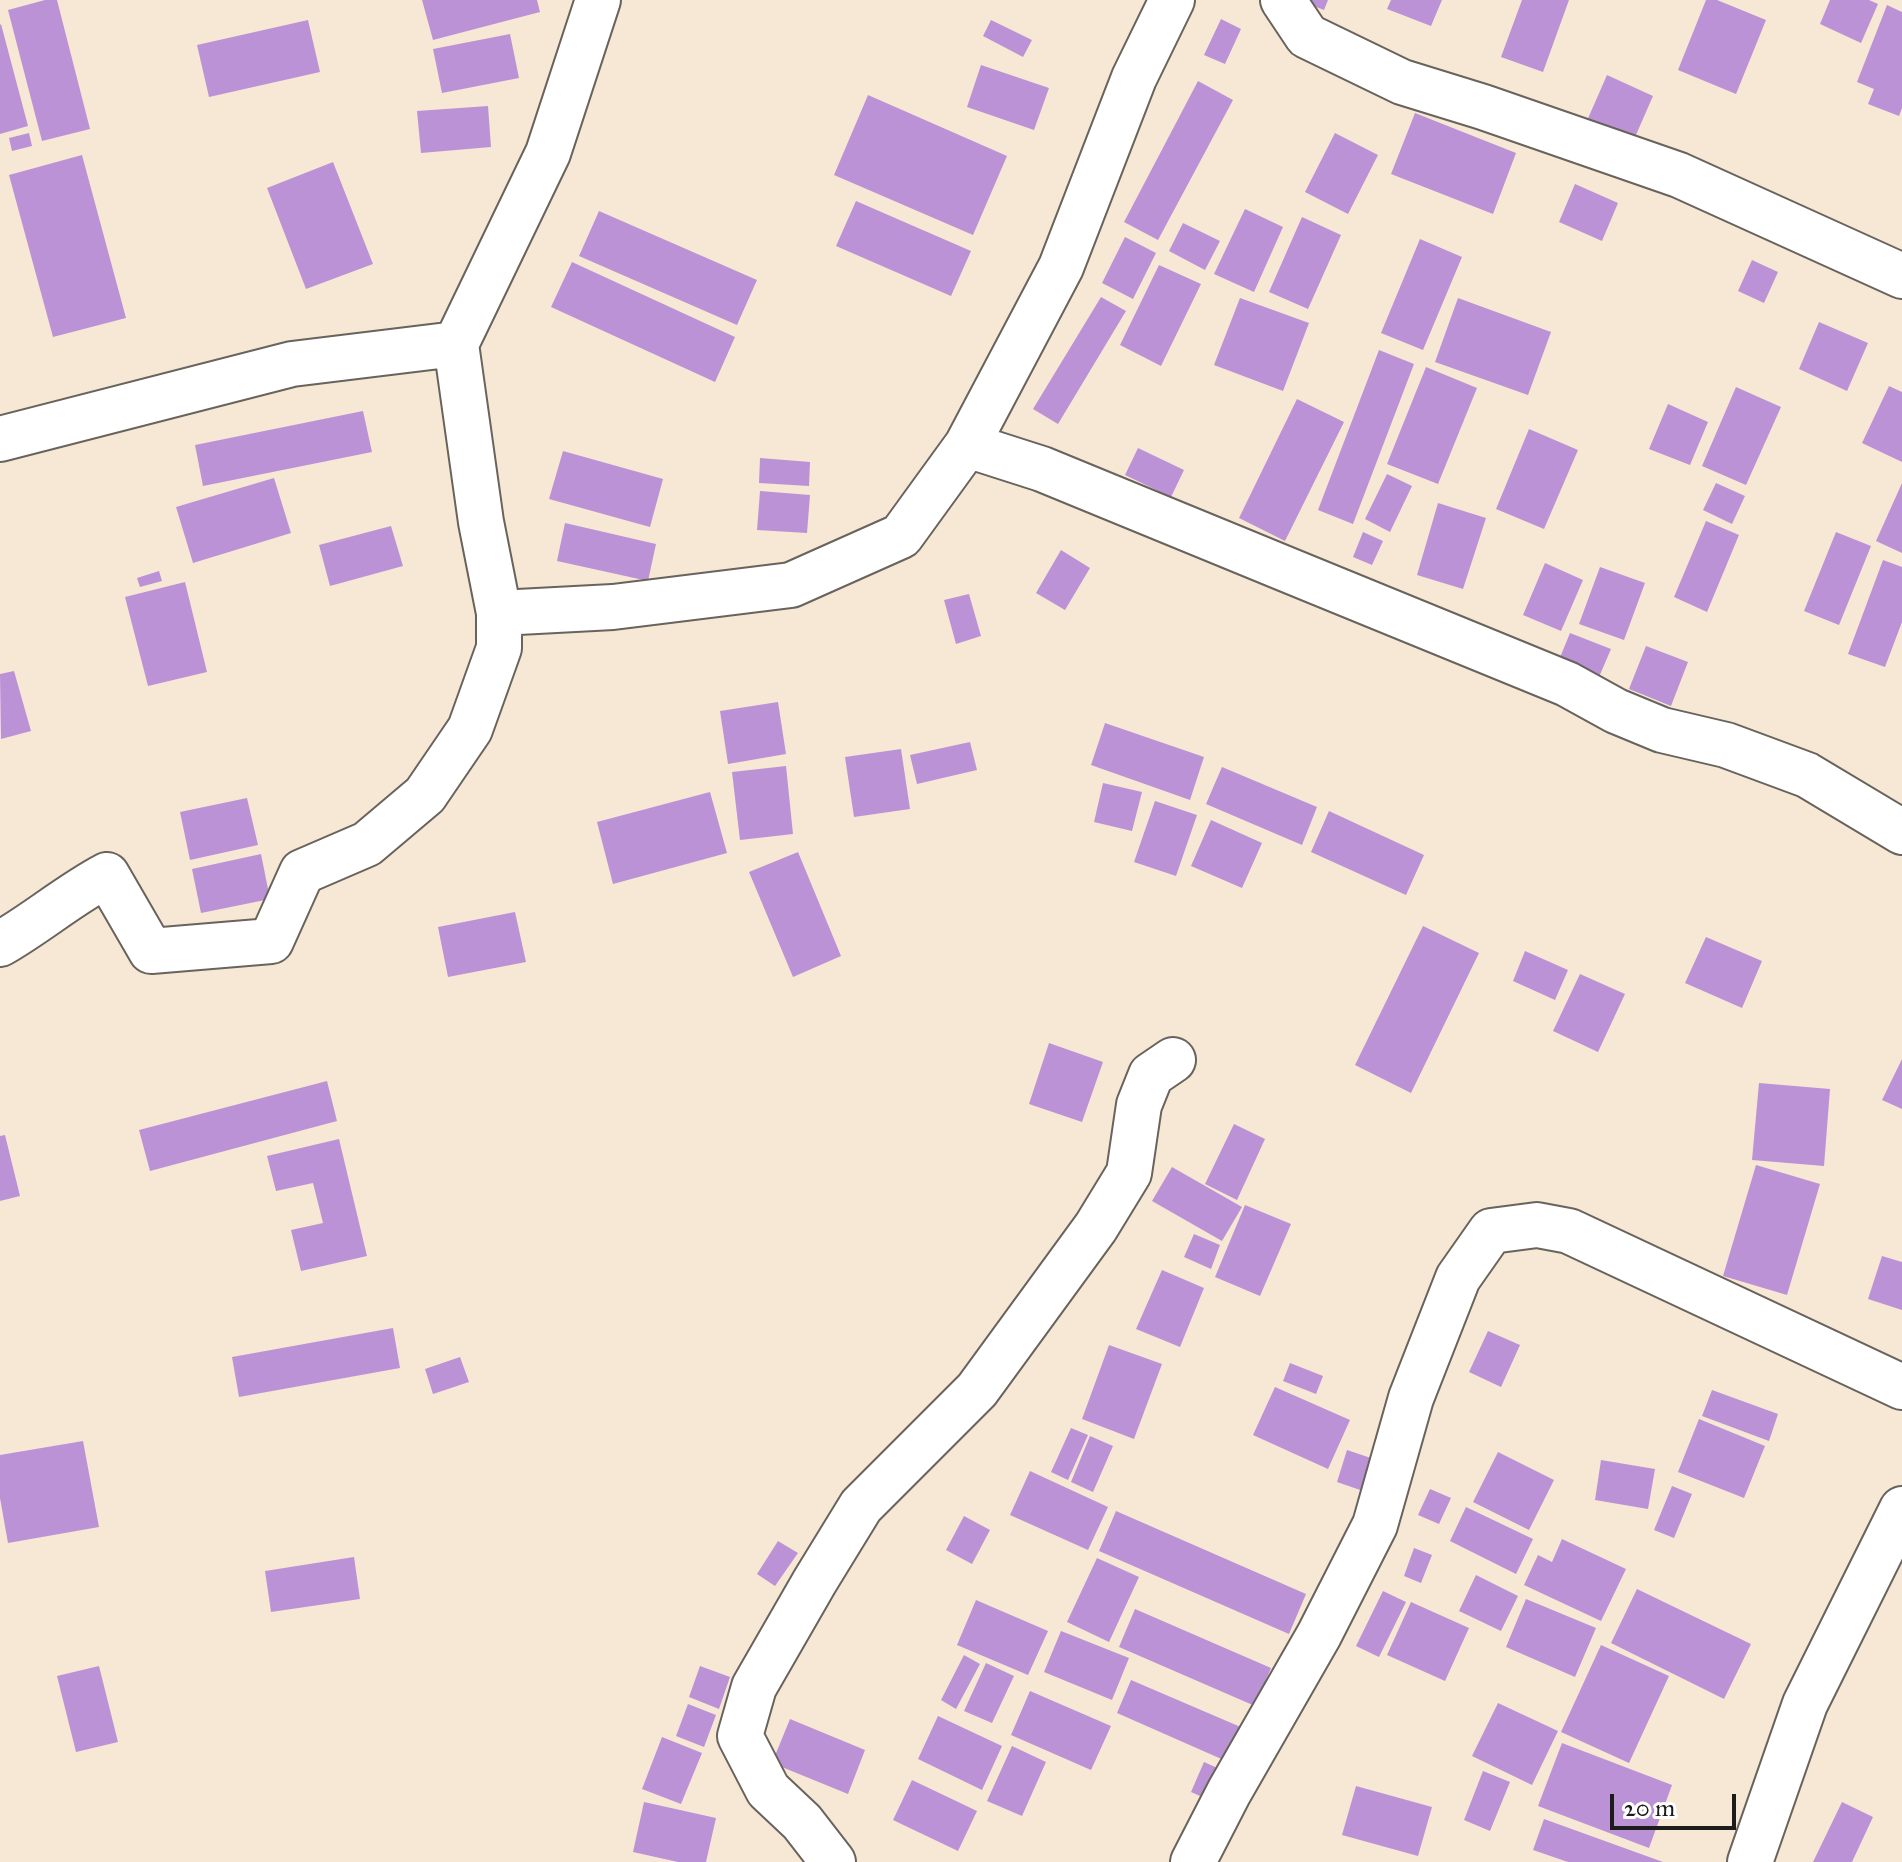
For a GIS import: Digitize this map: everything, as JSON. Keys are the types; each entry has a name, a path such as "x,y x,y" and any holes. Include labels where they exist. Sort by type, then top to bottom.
{"street":[{"path":"0,944 82,888 107,875 151,951 271,941 302,872 367,844 425,795 470,729 499,648 499,613 481,522 456,344 548,153 598,0"},
{"path":"499,613 613,607 791,585 901,536 967,445 1061,267 1134,78 1172,0"},
{"path":"1283,0 1307,36 1402,82 1679,175 1902,276"},
{"path":"0,439 292,364 456,344"},
{"path":"967,445 1042,469 1567,684 1616,711 1662,730 1726,745 1807,775 1902,832"},
{"path":"833,1862 802,1822 768,1790 740,1736 754,1687 861,1506 977,1390 1096,1227 1129,1173 1139,1105 1151,1075 1173,1060"},
{"path":"1193,1862 1229,1792 1319,1635 1375,1525 1411,1398 1458,1278 1491,1231 1537,1225 1569,1231 1902,1387"},
{"path":"1750,1862 1805,1704 1902,1509"}],"building":[{"path":"57,0 90,129 42,141 8,10"},
{"path":"422,0 537,0 540,12 433,40"},
{"path":"1298,0 1328,0 1324,10"},
{"path":"1391,0 1442,0 1431,26 1387,9"},
{"path":"1522,0 1569,0 1543,72 1501,57"},
{"path":"1706,0 1717,0 1766,20 1736,94 1678,70"},
{"path":"1830,0 1869,0 1878,4 1861,43 1820,24"},
{"path":"1887,5 1902,12 1902,108 1899,116 1868,104 1874,89 1857,82"},
{"path":"1221,19 1241,29 1225,64 1204,55"},
{"path":"308,20 320,72 209,97 197,45"},
{"path":"991,20 1032,40 1023,57 983,36"},
{"path":"0,25 28,126 0,134"},
{"path":"510,34 519,78 442,93 433,49"},
{"path":"981,65 1049,88 1034,130 967,107"},
{"path":"1607,75 1653,96 1632,144 1586,123"},
{"path":"1198,81 1233,100 1158,240 1124,222"},
{"path":"868,95 1007,156 973,235 834,175"},
{"path":"488,106 491,147 421,153 417,111"},
{"path":"1415,113 1516,153 1493,214 1391,174"},
{"path":"29,133 32,146 12,151 9,138"},
{"path":"1335,133 1378,155 1348,214 1305,192"},
{"path":"82,155 126,318 53,337 9,175"},
{"path":"333,162 373,264 306,289 267,188"},
{"path":"1575,184 1618,203 1602,241 1559,222"},
{"path":"856,201 971,251 951,296 836,246"},
{"path":"1245,209 1283,227 1254,292 1214,274"},
{"path":"599,211 757,280 737,325 579,256"},
{"path":"1302,217 1341,235 1308,309 1269,292"},
{"path":"1183,223 1220,241 1205,270 1169,251"},
{"path":"1125,237 1156,253 1133,299 1102,283"},
{"path":"1420,239 1462,257 1423,350 1381,333"},
{"path":"1752,260 1778,272 1764,303 1738,291"},
{"path":"572,262 735,337 715,382 551,307"},
{"path":"1159,265 1201,284 1161,366 1120,345"},
{"path":"1101,297 1126,311 1058,424 1033,409"},
{"path":"1240,298 1309,323 1283,391 1214,365"},
{"path":"1458,298 1551,332 1528,395 1435,362"},
{"path":"1819,322 1868,343 1847,391 1799,369"},
{"path":"1379,350 1414,364 1353,524 1318,510"},
{"path":"1426,367 1477,388 1438,484 1387,464"},
{"path":"1889,386 1902,392 1902,462 1862,443"},
{"path":"1736,387 1781,407 1746,485 1702,466"},
{"path":"1297,399 1344,422 1285,541 1239,518"},
{"path":"1668,404 1708,422 1690,465 1649,449"},
{"path":"363,411 372,452 203,486 195,445"},
{"path":"1529,429 1578,450 1544,529 1496,509"},
{"path":"1138,448 1184,470 1171,497 1125,475"},
{"path":"563,451 663,479 650,527 549,499"},
{"path":"760,458 810,462 809,486 759,483"},
{"path":"1387,474 1412,486 1390,532 1365,519"},
{"path":"274,478 291,533 193,563 176,507"},
{"path":"1716,483 1745,496 1732,524 1703,510"},
{"path":"1902,483 1902,553 1876,541"},
{"path":"760,491 810,495 807,533 757,530"},
{"path":"1438,503 1486,518 1463,589 1417,575"},
{"path":"1706,521 1739,535 1707,612 1674,597"},
{"path":"565,523 656,544 648,581 557,561"},
{"path":"391,526 403,566 330,586 319,545"},
{"path":"1363,532 1383,541 1372,565 1353,557"},
{"path":"1836,532 1871,546 1839,625 1804,611"},
{"path":"1061,550 1090,568 1065,610 1036,593"},
{"path":"1883,560 1902,567 1902,622 1885,667 1848,654"},
{"path":"1545,563 1583,580 1561,631 1523,615"},
{"path":"1600,567 1645,583 1624,640 1579,624"},
{"path":"159,571 162,581 140,587 137,578"},
{"path":"185,582 207,672 148,686 125,597"},
{"path":"969,594 981,636 956,644 944,600"},
{"path":"1570,633 1611,649 1599,677 1559,660"},
{"path":"1646,646 1688,662 1671,706 1629,689"},
{"path":"14,671 31,731 1,739 0,674"},
{"path":"778,702 786,754 728,764 720,711"},
{"path":"1105,723 1204,757 1190,800 1091,765"},
{"path":"970,742 977,770 917,784 910,755"},
{"path":"901,749 910,809 854,817 845,757"},
{"path":"786,766 793,834 740,840 732,772"},
{"path":"1222,767 1317,807 1302,845 1206,804"},
{"path":"1103,783 1142,792 1132,831 1094,822"},
{"path":"710,792 727,853 613,884 597,822"},
{"path":"247,798 258,845 190,860 180,812"},
{"path":"1155,801 1197,815 1176,876 1134,862"},
{"path":"1329,811 1424,855 1406,895 1311,852"},
{"path":"1211,820 1262,843 1242,888 1191,866"},
{"path":"798,852 841,956 793,977 749,872"},
{"path":"261,854 270,899 201,913 192,869"},
{"path":"515,912 526,962 448,977 438,927"},
{"path":"1423,926 1479,953 1411,1093 1355,1065"},
{"path":"1706,937 1762,961 1742,1008 1685,983"},
{"path":"1525,951 1568,970 1555,1000 1513,981"},
{"path":"1580,974 1625,994 1598,1052 1553,1031"},
{"path":"1049,1043 1103,1062 1082,1122 1029,1104"},
{"path":"1902,1059 1902,1109 1882,1100"},
{"path":"327,1081 337,1121 150,1171 139,1130"},
{"path":"1759,1083 1830,1089 1824,1166 1752,1160"},
{"path":"1234,1124 1265,1139 1237,1200 1205,1184"},
{"path":"5,1135 20,1196 0,1201 0,1136"},
{"path":"339,1139 367,1256 301,1271 291,1230 323,1223 313,1183 276,1191 267,1156"},
{"path":"1756,1165 1820,1184 1787,1295 1723,1276"},
{"path":"1172,1167 1242,1207 1222,1241 1152,1201"},
{"path":"1245,1205 1291,1224 1260,1296 1215,1277"},
{"path":"1194,1234 1220,1245 1211,1269 1184,1257"},
{"path":"1882,1256 1902,1262 1902,1310 1868,1299"},
{"path":"1162,1270 1204,1288 1180,1347 1136,1329"},
{"path":"393,1328 400,1368 239,1397 232,1357"},
{"path":"1488,1331 1520,1345 1501,1387 1469,1372"},
{"path":"1109,1345 1162,1364 1134,1439 1082,1419"},
{"path":"460,1357 469,1382 433,1394 425,1369"},
{"path":"1290,1363 1323,1376 1316,1394 1283,1381"},
{"path":"1275,1387 1350,1420 1328,1469 1253,1435"},
{"path":"1712,1390 1778,1414 1769,1441 1702,1416"},
{"path":"1699,1419 1765,1446 1744,1498 1678,1472"},
{"path":"1071,1428 1088,1435 1068,1480 1051,1472"},
{"path":"1090,1436 1113,1446 1093,1492 1071,1482"},
{"path":"83,1441 99,1527 8,1543 0,1498 0,1455"},
{"path":"1347,1450 1377,1460 1366,1492 1337,1482"},
{"path":"1498,1452 1554,1480 1529,1530 1473,1502"},
{"path":"1601,1460 1655,1469 1648,1509 1595,1500"},
{"path":"1030,1471 1108,1507 1088,1550 1010,1515"},
{"path":"1672,1486 1692,1494 1674,1538 1654,1530"},
{"path":"1430,1489 1451,1498 1439,1524 1418,1515"},
{"path":"1466,1507 1533,1539 1516,1574 1450,1541"},
{"path":"1116,1511 1306,1594 1289,1634 1099,1551"},
{"path":"964,1516 990,1530 972,1564 946,1550"},
{"path":"1562,1539 1626,1569 1601,1621 1524,1585 1538,1555 1552,1562"},
{"path":"778,1541 798,1553 775,1586 757,1574"},
{"path":"1414,1548 1432,1555 1421,1583 1404,1576"},
{"path":"354,1557 360,1599 271,1612 265,1571"},
{"path":"1097,1558 1139,1577 1109,1642 1067,1622"},
{"path":"1476,1575 1518,1596 1501,1631 1459,1611"},
{"path":"1637,1589 1751,1644 1724,1699 1611,1643"},
{"path":"1383,1591 1406,1602 1379,1657 1356,1646"},
{"path":"1526,1599 1596,1628 1575,1677 1506,1647"},
{"path":"976,1600 1048,1631 1028,1675 957,1645"},
{"path":"1411,1602 1469,1628 1445,1681 1387,1655"},
{"path":"1135,1609 1271,1668 1255,1706 1119,1647"},
{"path":"1061,1631 1129,1658 1112,1700 1044,1672"},
{"path":"1601,1645 1669,1676 1629,1763 1561,1732"},
{"path":"964,1655 980,1664 956,1709 941,1700"},
{"path":"986,1663 1014,1676 992,1723 964,1711"},
{"path":"99,1666 118,1742 76,1752 57,1676"},
{"path":"700,1666 730,1677 719,1709 689,1697"},
{"path":"1131,1680 1250,1731 1235,1765 1117,1713"},
{"path":"1030,1691 1111,1726 1091,1770 1011,1735"},
{"path":"1498,1703 1558,1731 1532,1785 1472,1756"},
{"path":"688,1704 716,1715 704,1747 676,1736"},
{"path":"938,1716 1002,1746 982,1790 918,1759"},
{"path":"790,1719 865,1750 848,1794 772,1763"},
{"path":"662,1737 702,1753 681,1804 642,1789"},
{"path":"1562,1743 1672,1785 1649,1848 1538,1806"},
{"path":"1012,1746 1046,1762 1022,1816 987,1801"},
{"path":"1204,1762 1233,1775 1220,1805 1191,1792"},
{"path":"1483,1771 1510,1782 1490,1831 1464,1820"},
{"path":"912,1780 977,1811 958,1851 893,1820"},
{"path":"1356,1786 1432,1807 1418,1856 1342,1835"},
{"path":"644,1802 716,1818 706,1862 678,1862 633,1852"},
{"path":"1842,1802 1873,1817 1852,1862 1813,1862"},
{"path":"1544,1819 1663,1862 1568,1862 1533,1850"}]}
